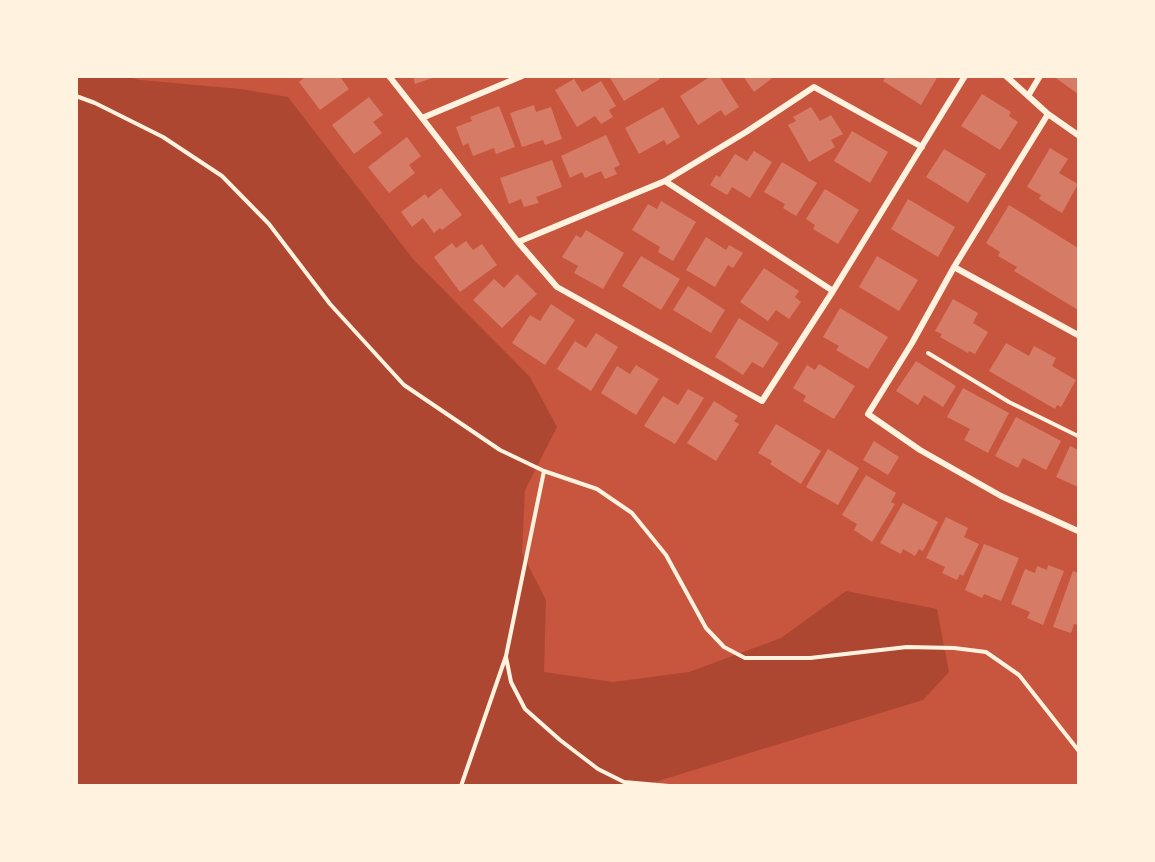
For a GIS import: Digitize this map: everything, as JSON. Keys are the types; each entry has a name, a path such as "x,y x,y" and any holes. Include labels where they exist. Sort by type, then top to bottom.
{"street":[{"path":"389,76 518,242 557,287 762,401 833,291 965,76"},
{"path":"422,118 522,76"},
{"path":"1006,76 1048,114 1078,135"},
{"path":"1028,96 1040,76"},
{"path":"518,242 665,181 814,87 922,147"},
{"path":"1048,114 954,267 912,343 868,414 920,450 1001,496 1078,531"},
{"path":"665,181 833,291"},
{"path":"954,267 1078,335"}],"path":[{"path":"76,96 163,137 222,176 269,224 330,304 404,385 500,450 544,471 597,489 632,513 666,555 706,628 724,646 745,658 810,658 907,647 954,648 986,652 1019,675 1078,750"},
{"path":"912,343 1009,402 1078,436"},
{"path":"461,786 506,656 544,471"},
{"path":"506,656 511,682 525,709 560,740 598,769 624,782 669,786"}],"shaded area":[{"path":"76,77 128,77 241,89 288,97 413,259 530,377 557,427 525,490 522,553 546,600 544,672 613,682 689,672 781,638 846,591 937,609 949,672 923,700 645,785 77,785"}],"building":[{"path":"306,76 343,76 341,78 349,89 320,110 299,82"},
{"path":"413,76 435,76 435,77 415,84"},
{"path":"609,76 658,76 660,79 624,101"},
{"path":"711,76 719,76 739,107 725,116 721,110 698,125 680,96"},
{"path":"743,76 775,76 754,92"},
{"path":"886,76 938,76 921,105 883,81"},
{"path":"1053,76 1078,76 1078,94"},
{"path":"574,79 582,92 601,81 616,106 609,110 613,117 601,124 595,116 577,127 555,90"},
{"path":"982,94 1011,112 1009,116 1018,122 1000,150 961,126"},
{"path":"369,97 383,115 373,122 382,133 354,154 332,125"},
{"path":"534,105 536,112 551,107 562,139 545,145 543,140 522,147 510,113"},
{"path":"499,106 515,147 496,154 494,148 473,156 468,143 463,146 456,127 472,121 470,117"},
{"path":"663,107 680,137 667,145 664,140 639,154 625,128"},
{"path":"811,107 820,121 831,115 843,134 831,140 835,147 809,162 788,125 796,121 793,117"},
{"path":"852,131 888,152 870,183 834,161"},
{"path":"606,135 620,165 614,168 617,174 605,179 601,171 585,178 582,172 570,178 561,156"},
{"path":"407,137 421,156 409,165 415,173 389,193 368,167"},
{"path":"1050,148 1068,159 1059,173 1078,184 1062,213 1039,199 1041,195 1027,187"},
{"path":"944,149 986,174 968,203 926,177"},
{"path":"754,151 772,162 750,198 732,187 727,195 710,185 716,175 720,177 735,154 747,161"},
{"path":"552,160 562,187 536,197 539,203 524,207 521,199 509,204 500,178"},
{"path":"782,162 817,183 796,216 783,208 785,204 764,192"},
{"path":"441,188 462,215 442,230 440,228 434,233 423,218 412,227 401,212 425,194 428,198"},
{"path":"825,189 859,210 838,244 813,229 815,225 806,219"},
{"path":"908,199 955,227 938,257 891,229"},
{"path":"661,201 696,222 673,261 658,252 660,247 632,230 648,204 657,209"},
{"path":"1009,205 1078,248 1078,310 1014,271 1017,267 998,256 1000,252 986,243"},
{"path":"586,230 624,253 603,289 574,273 578,266 562,257 576,235 581,238"},
{"path":"706,237 726,250 729,245 743,253 733,268 728,265 715,287 686,270"},
{"path":"466,241 473,250 482,244 497,265 460,292 434,257 452,243 456,248"},
{"path":"641,256 680,279 661,310 622,286"},
{"path":"877,256 918,280 899,311 859,287"},
{"path":"764,268 799,291 795,297 801,302 789,319 776,310 768,321 740,302"},
{"path":"517,274 537,294 502,328 473,300 494,279 504,288"},
{"path":"688,286 725,310 711,333 673,310"},
{"path":"953,299 978,313 973,323 988,332 975,354 969,351 968,353 940,337 942,334 935,331"},
{"path":"551,304 575,320 545,365 512,343 530,315 540,321"},
{"path":"840,308 888,337 868,369 836,350 839,346 823,337"},
{"path":"739,318 779,343 763,368 752,362 743,375 715,357"},
{"path":"596,333 618,347 591,391 557,369 575,341 586,348"},
{"path":"1006,343 1029,356 1034,346 1056,358 1052,366 1076,380 1061,407 1057,405 1055,409 989,371"},
{"path":"916,361 956,386 943,407 924,395 918,405 896,391"},
{"path":"819,364 855,386 834,419 803,401 806,396 793,388 807,365 815,370"},
{"path":"636,365 659,379 636,415 601,393 617,366 630,374"},
{"path":"963,388 1009,413 988,453 964,440 970,429 947,417"},
{"path":"688,389 704,398 675,444 644,426 663,396 678,405"},
{"path":"714,401 738,416 734,421 739,424 716,461 687,443"},
{"path":"1016,417 1061,441 1046,470 1023,458 1018,468 995,456"},
{"path":"776,424 821,451 801,484 770,464 772,461 758,453"},
{"path":"874,441 899,457 888,475 863,460"},
{"path":"1070,446 1078,450 1078,487 1056,477"},
{"path":"828,449 859,468 838,505 806,487"},
{"path":"866,475 896,493 891,502 895,504 872,542 854,530 857,524 842,515"},
{"path":"903,503 938,522 923,551 919,549 915,556 903,549 901,554 880,543"},
{"path":"946,517 968,528 964,537 979,544 963,576 960,574 957,580 942,573 945,567 926,558"},
{"path":"984,544 1019,558 1001,601 984,594 982,598 965,590"},
{"path":"1048,565 1064,571 1043,625 1027,618 1030,612 1011,604 1025,569 1035,573 1037,566 1047,570"},
{"path":"1073,571 1078,573 1078,625 1074,624 1071,633 1053,627"}]}
